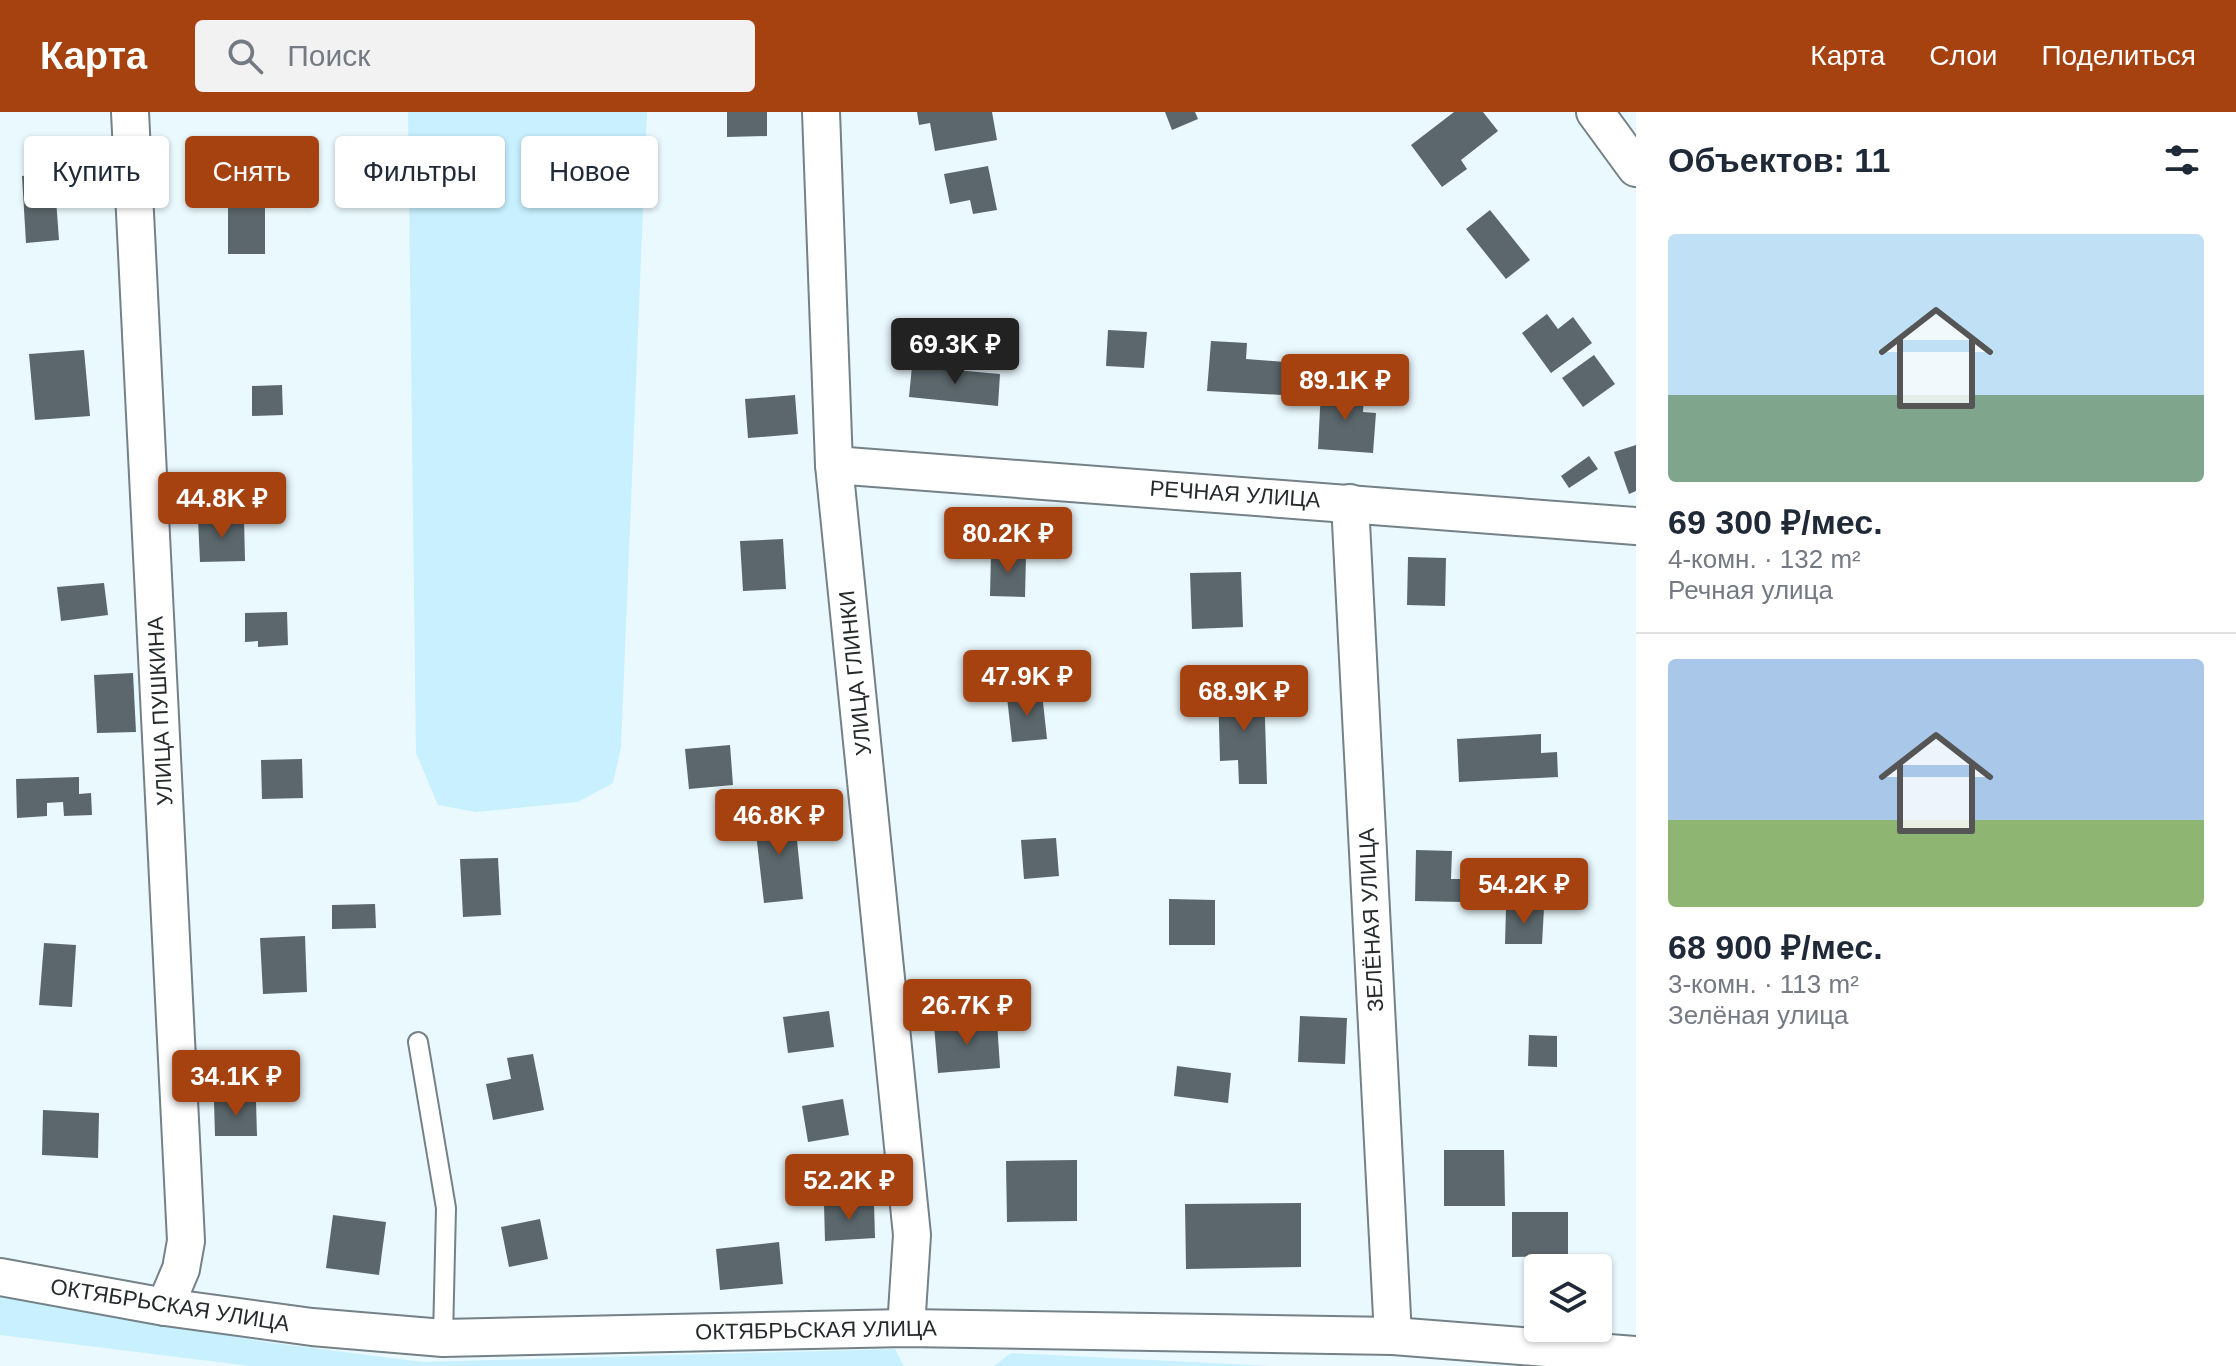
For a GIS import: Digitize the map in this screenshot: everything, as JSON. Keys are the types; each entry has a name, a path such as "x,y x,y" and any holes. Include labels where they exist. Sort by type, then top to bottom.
{"street":[{"name":"УЛИЦА ПУШКИНА","path":"130,112 186,1241 181,1269 165,1307"},
{"name":"УЛИЦА ГЛИНКИ","path":"821,112 834,465 912,1235 906,1328"},
{"path":"1595,112 1636,168"},
{"name":"РЕЧНАЯ УЛИЦА","path":"834,465 1636,526"},
{"name":"ЗЕЛЁНАЯ УЛИЦА","path":"1350,503 1393,1336"},
{"name":"ОКТЯБРЬСКАЯ УЛИЦА","path":"0,1277 165,1307 312,1327 443,1338 906,1328 1393,1336 1636,1355"}],"lane":[{"path":"418,1042 446,1208 443,1338"}],"shaded area":[{"path":"408,112 647,112 646,136 521,136 521,208 643,208 621,747 613,783 578,802 476,812 438,805 416,753 409,208 505,208 505,136 408,136"},
{"path":"0,1293 265,1342 423,1362 895,1349 904,1366 250,1366 0,1335"},
{"path":"1011,1353 1274,1366 994,1366"}],"building":[{"path":"727,112 767,112 767,136 727,137"},
{"path":"917,112 992,112 997,140 935,151 930,123 919,125"},
{"path":"1165,112 1195,112 1198,119 1172,130"},
{"path":"1454,112 1483,112 1498,131 1461,160 1467,169 1442,187 1411,145"},
{"path":"988,166 997,210 973,214 970,200 950,204 944,174"},
{"path":"22,176 24,208 57,208 59,240 26,243"},
{"path":"228,208 265,208 265,254 228,254"},
{"path":"1490,210 1530,260 1506,279 1466,229"},
{"path":"1547,314 1558,329 1573,317 1592,343 1551,373 1522,333"},
{"path":"1108,330 1147,332 1144,368 1106,366"},
{"path":"1211,341 1247,343 1246,359 1285,362 1282,395 1207,391"},
{"path":"84,350 90,416 35,420 29,354"},
{"path":"1594,355 1615,384 1583,407 1562,378"},
{"path":"912,366 1000,374 998,406 909,397"},
{"path":"282,385 283,415 252,416 252,386"},
{"path":"1321,389 1364,391 1363,412 1376,413 1373,453 1318,449"},
{"path":"795,395 798,434 748,438 745,399"},
{"path":"1636,445 1636,491 1629,494 1614,452"},
{"path":"1589,456 1598,469 1569,488 1561,476"},
{"path":"244,518 245,561 200,562 198,519"},
{"path":"783,539 786,589 743,591 740,541"},
{"path":"991,553 1026,555 1025,597 990,596"},
{"path":"1408,557 1446,558 1445,606 1407,605"},
{"path":"1241,572 1243,627 1192,629 1190,573"},
{"path":"104,583 108,615 61,621 57,587"},
{"path":"287,612 288,645 258,647 258,641 245,642 245,613"},
{"path":"133,673 136,732 97,733 94,675"},
{"path":"1264,688 1267,784 1239,784 1238,760 1220,761 1218,690"},
{"path":"1042,693 1047,739 1012,742 1007,697"},
{"path":"1541,734 1541,753 1557,752 1558,777 1459,782 1457,739"},
{"path":"730,745 733,785 689,789 685,749"},
{"path":"302,759 303,798 262,799 261,760"},
{"path":"79,777 79,794 91,793 92,815 64,816 63,802 47,803 47,816 17,818 16,779"},
{"path":"794,811 803,899 764,903 754,816"},
{"path":"1056,838 1059,876 1024,879 1021,840"},
{"path":"1416,850 1452,851 1451,879 1464,879 1463,902 1415,901"},
{"path":"498,858 501,915 463,917 460,859"},
{"path":"1169,899 1215,900 1215,945 1169,945"},
{"path":"375,904 376,928 332,929 332,905"},
{"path":"1506,908 1544,908 1542,944 1505,944"},
{"path":"305,936 307,992 263,994 260,938"},
{"path":"44,943 76,945 72,1007 39,1005"},
{"path":"829,1011 834,1047 788,1053 783,1017"},
{"path":"1300,1016 1347,1018 1345,1064 1298,1062"},
{"path":"997,1021 1000,1068 938,1073 934,1025"},
{"path":"1529,1035 1557,1036 1557,1067 1528,1066"},
{"path":"533,1054 544,1110 493,1120 486,1084 511,1079 507,1058"},
{"path":"1177,1066 1231,1073 1228,1103 1174,1096"},
{"path":"843,1099 849,1135 808,1142 802,1106"},
{"path":"214,1101 256,1101 257,1136 215,1136"},
{"path":"43,1110 99,1113 98,1158 42,1155"},
{"path":"1444,1150 1504,1150 1505,1206 1444,1206"},
{"path":"1077,1160 1077,1221 1007,1222 1006,1161"},
{"path":"874,1203 875,1238 825,1241 824,1204"},
{"path":"1301,1203 1301,1267 1186,1269 1185,1204"},
{"path":"1512,1212 1568,1212 1568,1254 1512,1257"},
{"path":"333,1215 386,1222 379,1275 326,1268"},
{"path":"540,1219 548,1259 509,1267 501,1227"},
{"path":"779,1242 783,1284 720,1290 716,1249"}]}
